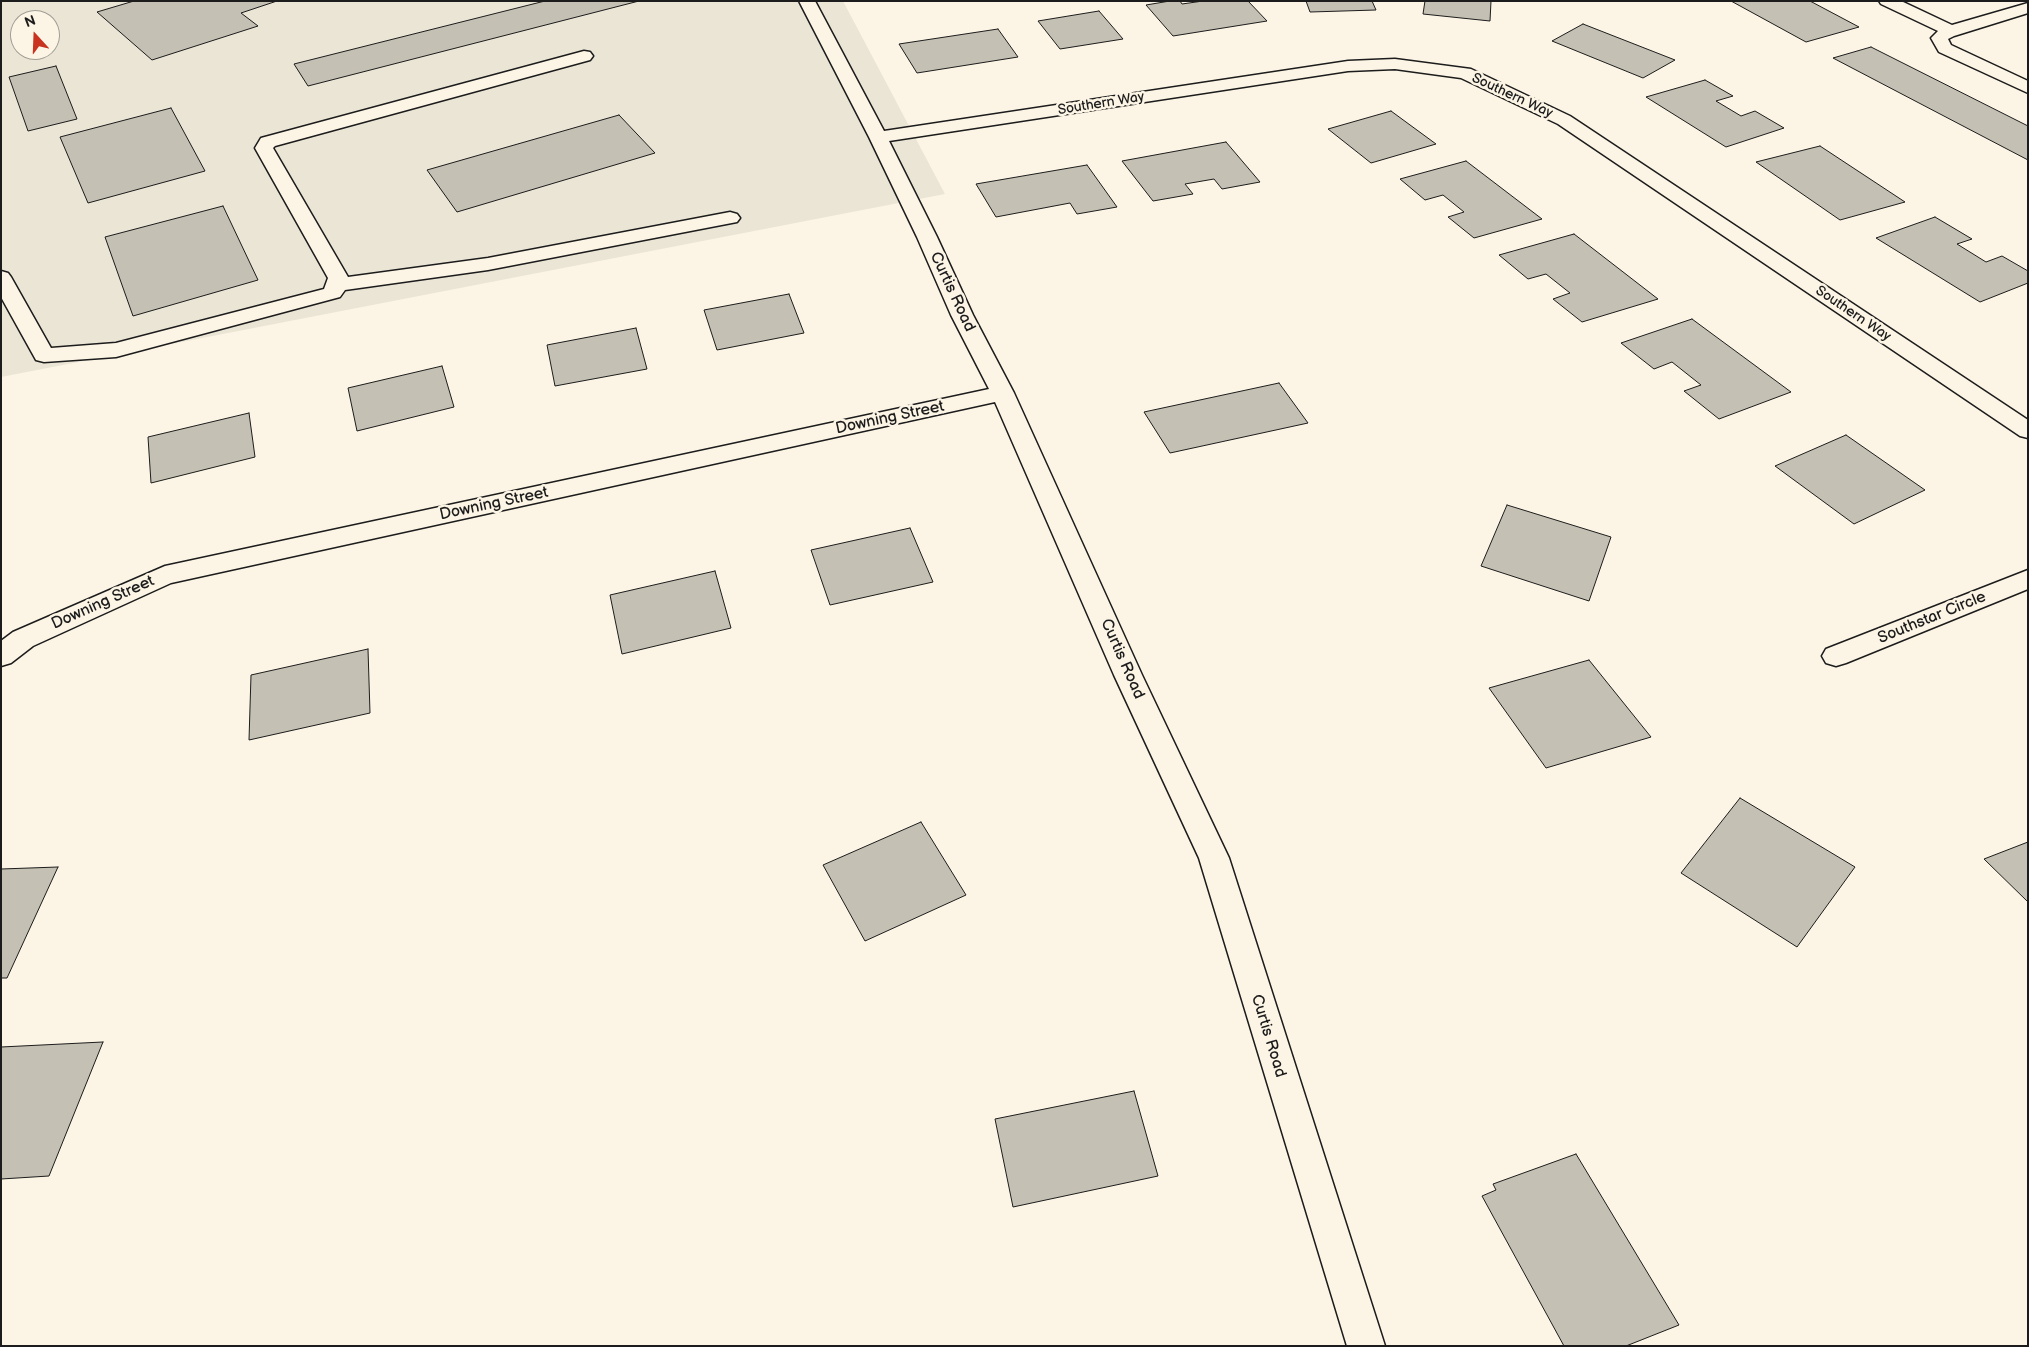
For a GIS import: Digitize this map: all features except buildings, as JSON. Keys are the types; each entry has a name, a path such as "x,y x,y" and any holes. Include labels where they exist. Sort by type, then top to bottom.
{"street":[{"name":"Curtis Road","path":"807,1 878,137 927,237 962,315 1003,393 1128,675 1214,858 1366,1346"},
{"path":"1887,1 1951,31"},
{"path":"2028,8 1951,31 1939,38 1945,48 2028,88"},
{"path":"1,277 44,355 116,350 333,292 338,278 264,148 268,142 584,56"},
{"name":"Southern Way","path":"878,137 1348,66 1395,64 1464,73 1564,120 2028,431"},
{"path":"336,285 488,264 730,218"},
{"name":"Downing Street","path":"1,656 23,639 166,575 1003,393"},
{"name":"Southstar Circle","path":"1836,656 2028,579"}],"shaded area":[{"path":"1,1 843,1 945,194 1,377"}]}
